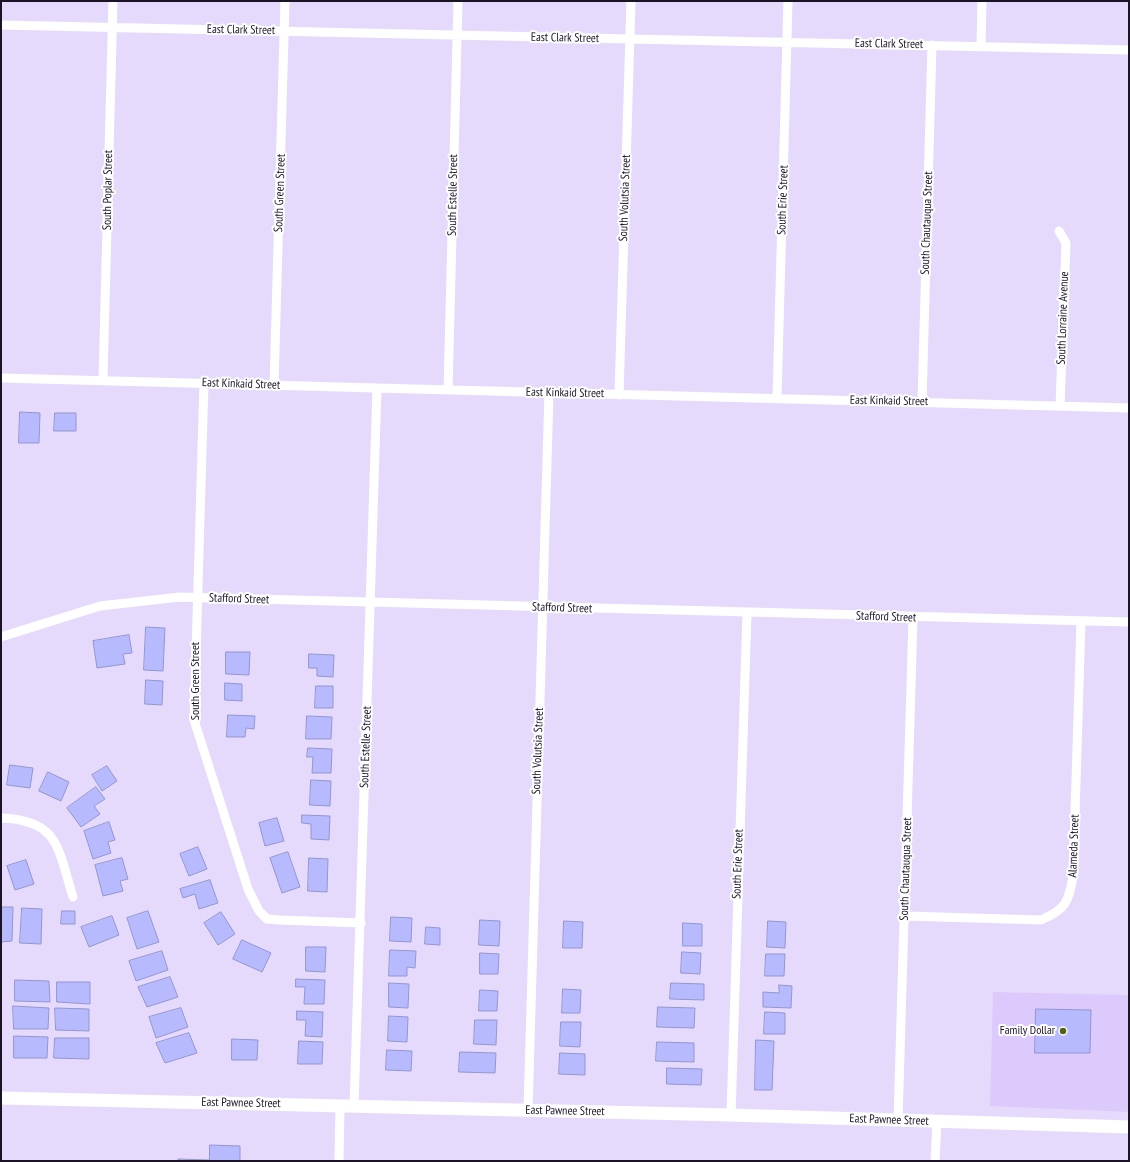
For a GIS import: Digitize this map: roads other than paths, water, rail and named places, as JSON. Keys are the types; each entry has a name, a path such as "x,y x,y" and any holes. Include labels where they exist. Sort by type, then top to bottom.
{"main road":[{"name":"East Pawnee Street","path":"1,1098 731,1115 1129,1127"}],"street":[{"name":"South Poplar Street","path":"103,380 113,1"},
{"name":"South Green Street","path":"274,385 285,1"},
{"name":"South Estelle Street","path":"448,390 458,1"},
{"name":"South Volutsia Street","path":"619,395 631,1"},
{"name":"South Erie Street","path":"777,398 788,1"},
{"path":"981,46 982,1"},
{"name":"East Clark Street","path":"1,25 1129,50"},
{"name":"South Chautauqua Street","path":"922,402 932,45"},
{"name":"South Lorraine Avenue","path":"1059,231 1066,243 1060,406"},
{"name":"East Kinkaid Street","path":"1,378 1129,408"},
{"name":"South Green Street","path":"204,383 194,720 248,889 254,903 267,919 361,923"},
{"name":"South Estelle Street","path":"354,1106 377,388"},
{"name":"South Volutsia Street","path":"528,1110 549,393"},
{"name":"Stafford Street","path":"1,637 100,606 180,597 913,618 1129,622"},
{"name":"South Erie Street","path":"731,1115 747,613"},
{"name":"South Chautauqua Street","path":"898,1120 913,618"},
{"name":"Alameda Street","path":"905,916 1041,920 1057,913 1066,904 1074,877 1081,621"},
{"path":"1,818 20,819 39,825 50,833 57,847 73,897"},
{"path":"339,1161 340,1106"},
{"path":"935,1161 936,1121"}],"place":[{"name":"Family Dollar","path":"1063,1031"}]}
